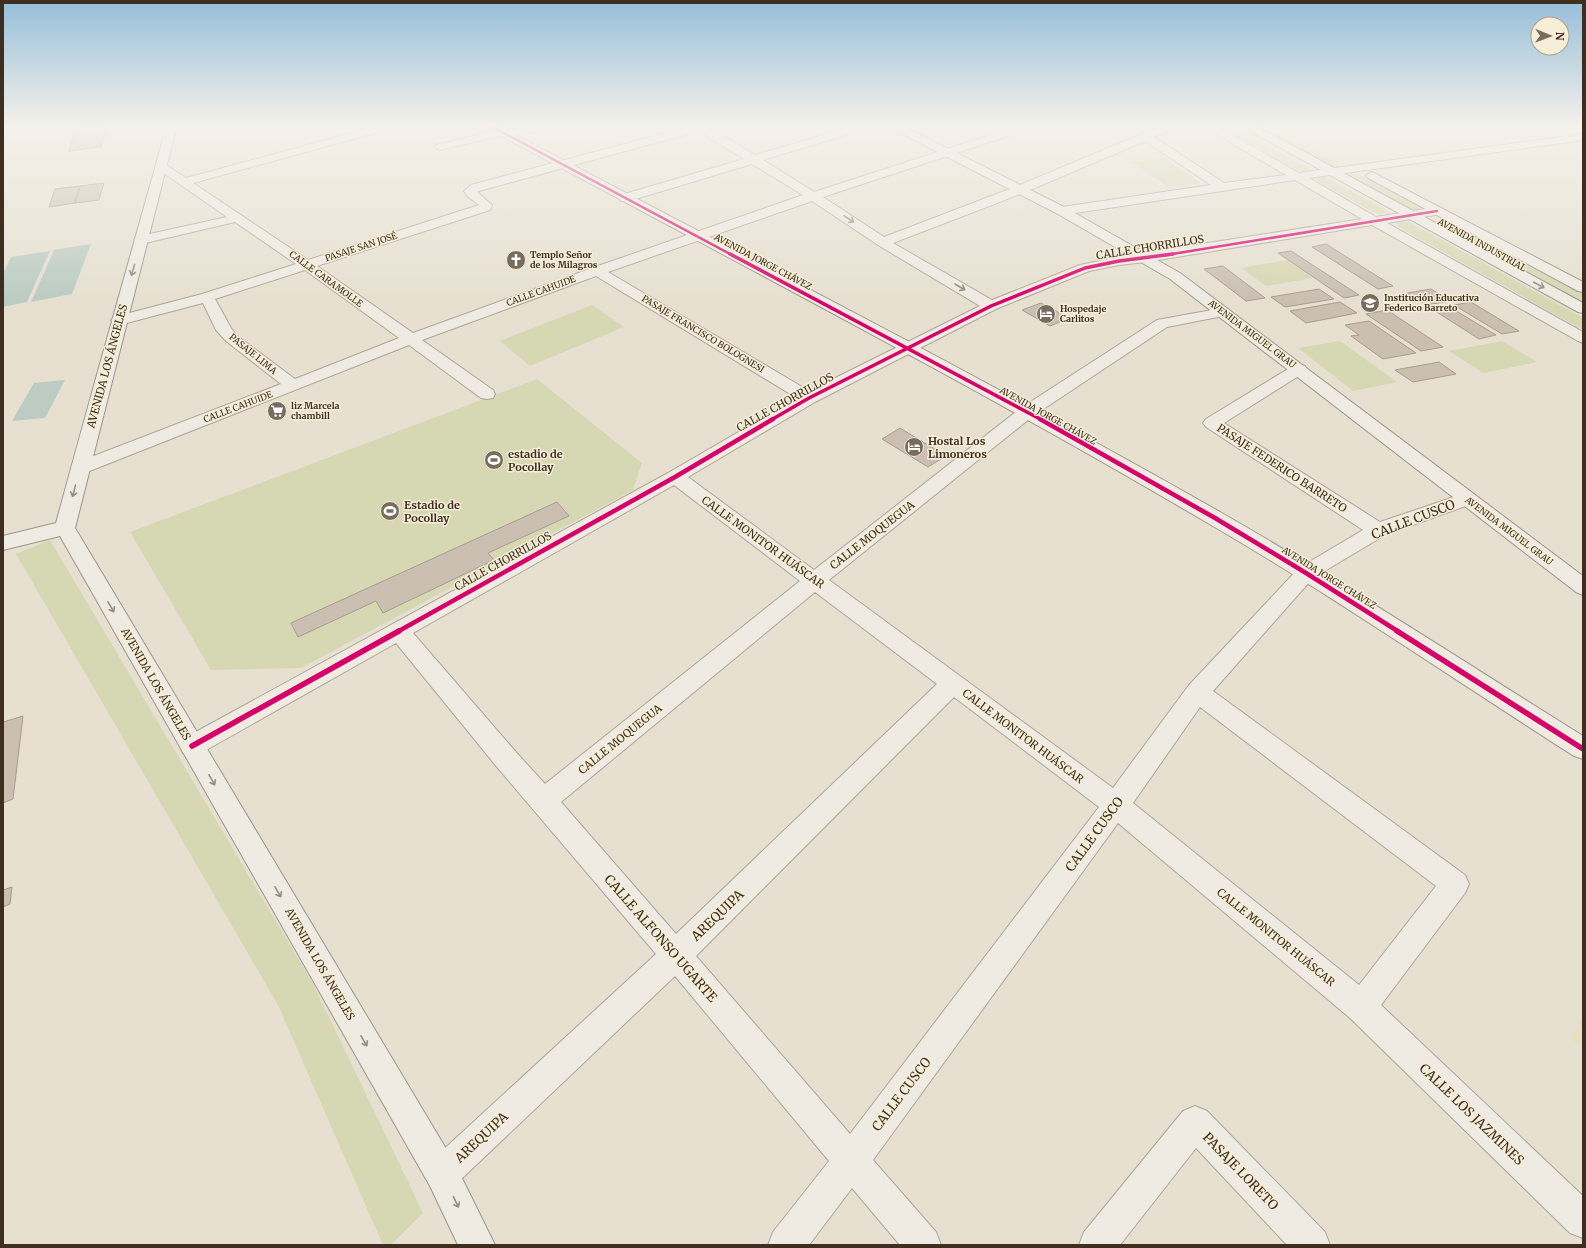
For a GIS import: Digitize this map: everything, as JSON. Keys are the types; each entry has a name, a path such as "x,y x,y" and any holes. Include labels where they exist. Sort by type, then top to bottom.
{"street":[{"name":"AVENIDA LOS ÁNGELES","path":"157,183 119,320 65,528 442,1174 477,1245"},
{"name":"CALLE CARAMOLLE","path":"185,183 307,265 409,340 487,394"},
{"name":"PASAJE SAN JOSÉ","path":"119,320 207,297 482,208 486,205 470,191 492,183"},
{"name":"AVENIDA JORGE CHÁVEZ","path":"597,183 1027,412 1215,518 1306,573 1583,750"},
{"path":"625,198 672,183"},
{"path":"793,183 883,242 991,306"},
{"name":"CALLE CAHUIDE","path":"80,468 409,340 696,235 852,183"},
{"name":"AVENIDA MIGUEL GRAU","path":"1006,183 1062,211 1175,276 1299,369 1583,587"},
{"path":"883,242 1035,183"},
{"path":"1216,183 1222,187"},
{"path":"1062,211 1248,183"},
{"path":"1311,183 1376,222 1583,338"},
{"name":"AVENIDA INDUSTRIAL","path":"1352,183 1583,309"},
{"name":"AVENIDA INDUSTRIAL","path":"1384,183 1583,288"},
{"name":"CALLE CHORRILLOS","path":"192,746 675,477 810,398 991,306 1085,268 1119,261 1376,222 1438,211"},
{"path":"141,240 237,218"},
{"name":"PASAJE FRANCISCO BOLOGNESI","path":"597,271 810,398"},
{"name":"PASAJE LIMA","path":"207,297 224,330 231,338 294,386"},
{"name":"CALLE MOQUEGUA","path":"544,801 815,580 1027,412 1162,324 1223,312"},
{"name":"PASAJE FEDERICO BARRETO","path":"1299,369 1212,423 1378,530"},
{"name":"CALLE MONITOR HUÁSCAR","path":"675,477 1116,805 1361,1007"},
{"name":"CALLE CUSCO","path":"786,1245 852,1160 1116,805 1197,692 1306,573 1378,530 1467,499"},
{"path":"3,543 65,528"},
{"name":"CALLE ALFONSO UGARTE","path":"399,631 506,759 544,801 923,1245"},
{"name":"AREQUIPA","path":"442,1174 676,955 952,684"},
{"path":"1197,692 1455,884 1361,1007"},
{"name":"CALLE LOS JAZMINES","path":"1361,1007 1583,1220"},
{"name":"PASAJE LORETO","path":"1097,1245 1195,1123 1312,1245"}],"shaded area":[{"path":"91,244 72,294 31,302 54,250"},
{"path":"50,251 27,302 3,307 3,274 11,257"},
{"path":"65,380 45,418 12,421 34,383"},
{"path":"1583,1016 1583,1049 1571,1039"}],"green space":[{"path":"1163,183 1199,183 1168,187"},
{"path":"1321,183 1337,183 1386,210 1387,212 1381,214 1373,212"},
{"path":"1359,183 1375,183 1420,209 1415,211 1404,208"},
{"path":"1434,221 1449,222 1583,294 1583,304 1435,224"},
{"path":"1409,222 1583,318 1583,330 1399,227 1397,223"},
{"path":"1287,260 1313,278 1266,286 1241,268"},
{"path":"592,305 624,327 530,366 500,341"},
{"path":"1340,341 1397,382 1353,391 1298,348"},
{"path":"1502,341 1537,362 1483,373 1449,351"},
{"name":"Estadio de Pocollay","path":"537,379 642,463 633,490 301,668 211,670 130,532"},
{"path":"50,540 313,984 423,1213 391,1245 383,1245 278,1005 16,554"}],"building":[{"path":"104,183 99,200 75,203 80,186"},
{"path":"80,186 75,203 49,207 55,189"},
{"path":"1326,244 1393,286 1378,289 1312,247"},
{"path":"1291,251 1359,295 1344,298 1278,253"},
{"path":"1223,266 1265,298 1246,301 1204,269"},
{"path":"1319,289 1334,299 1285,307 1271,297"},
{"path":"1431,289 1451,301 1426,305 1407,293"},
{"path":"1340,302 1357,313 1306,323 1290,311"},
{"path":"1471,302 1519,331 1502,334 1454,305"},
{"path":"1041,303 1069,318 1050,326 1022,310"},
{"path":"1448,306 1496,335 1479,339 1432,309"},
{"path":"1387,310 1443,347 1421,351 1366,314"},
{"path":"1369,321 1416,353 1383,359 1351,336 1359,335 1345,325"},
{"path":"1439,362 1456,374 1413,382 1395,370"},
{"name":"Hostal Los Limoneros","path":"900,428 946,456 928,467 882,439"},
{"path":"557,502 569,516 488,553 494,560 383,613 376,601 298,637 291,623"},
{"path":"23,716 13,799 3,803 3,722"},
{"path":"12,887 10,904 3,907 3,890"}],"cycle path":[{"path":"598,183 1027,412 1215,518 1306,573 1583,749"},
{"path":"192,746 675,477 809,398 991,306 1085,268 1119,261 1146,258 1437,211"}],"place":[{"name":"Templo Señor de los Milagros","path":"516,260"},
{"name":"Institución Educativa Federico Barreto","path":"1370,303"},
{"name":"Hospedaje Carlitos","path":"1046,314"},
{"name":"liz Marcela chambill","path":"277,411"},
{"name":"Hostal Los Limoneros","path":"914,447"},
{"name":"estadio de Pocollay","path":"494,460"},
{"name":"Estadio de Pocollay","path":"390,511"}]}
